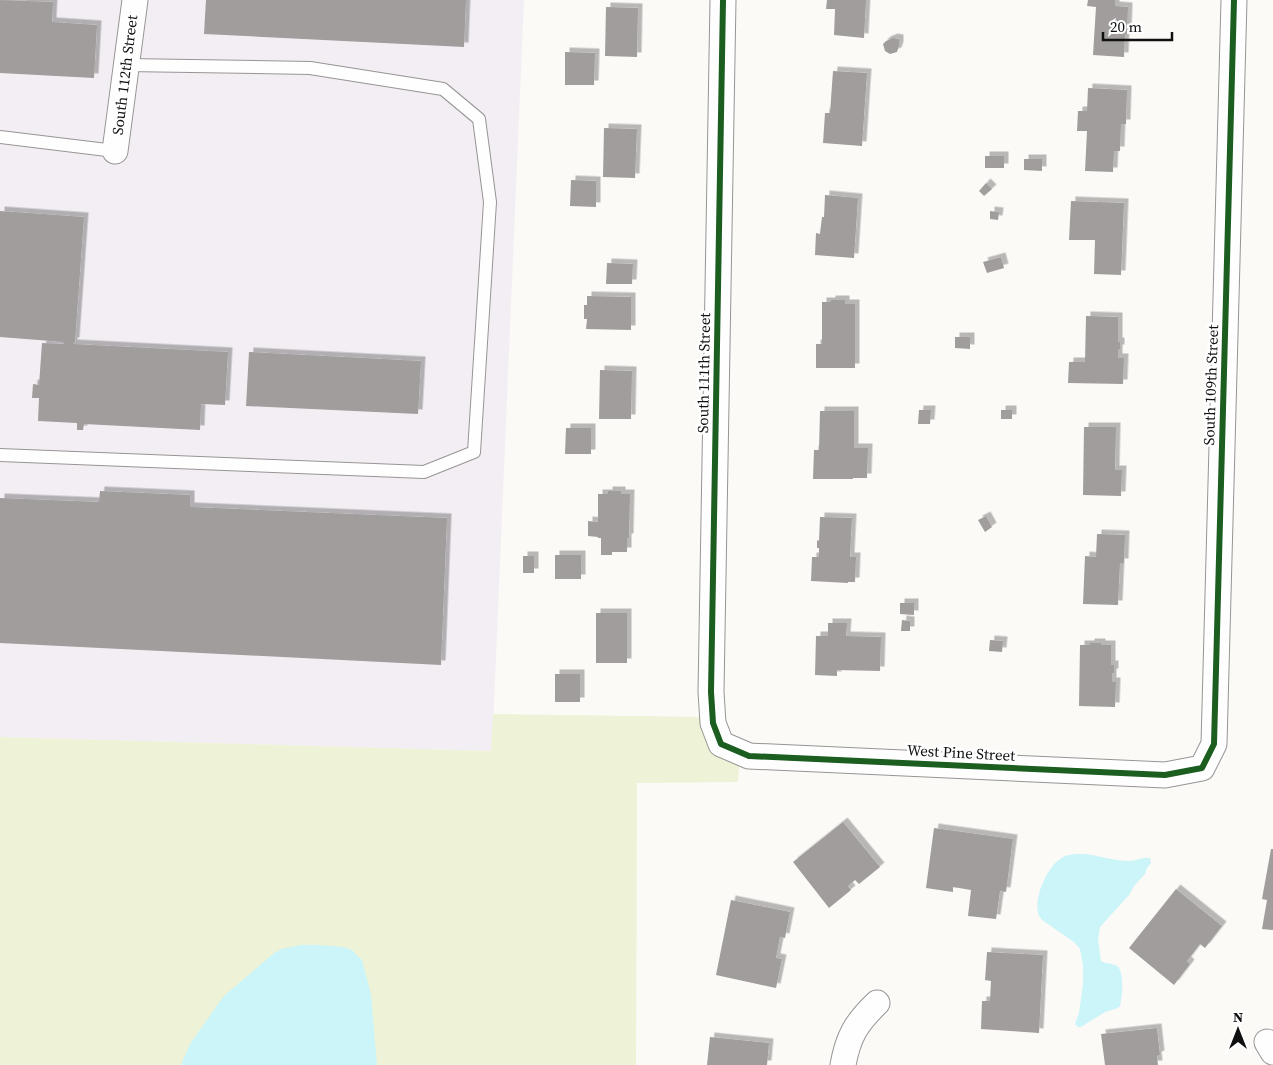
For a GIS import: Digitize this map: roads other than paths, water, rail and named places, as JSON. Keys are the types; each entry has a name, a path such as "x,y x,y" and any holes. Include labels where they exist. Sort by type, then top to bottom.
{"street":[{"name":"South 112th Street","path":"115,151 135,0"},
{"name":"South 111th Street","path":"721,744 713,723 711,692 723,0"},
{"name":"South 109th Street","path":"1202,768 1214,744 1234,0"},
{"name":"West Pine Street","path":"721,744 749,756 1165,775 1202,768"},
{"path":"842,1065 845,1053 859,1021 877,1003"}],"lane":[{"path":"0,455 424,472 474,452 490,202 479,119 443,89 310,68 126,65"},
{"path":"0,137 115,151"}],"water":[{"path":"1083,854 1123,861 1150,858 1151,863 1129,895 1100,927 1098,939 1101,961 1113,964 1120,969 1122,991 1120,1006 1078,1027 1075,1024 1079,1013 1083,984 1083,966 1080,949 1074,942 1042,920 1038,914 1037,906 1041,888 1049,871 1055,864 1065,856"},
{"path":"300,945 343,947 352,950 362,960 371,994 377,1065 181,1065 190,1044 223,997 274,953"}]}
